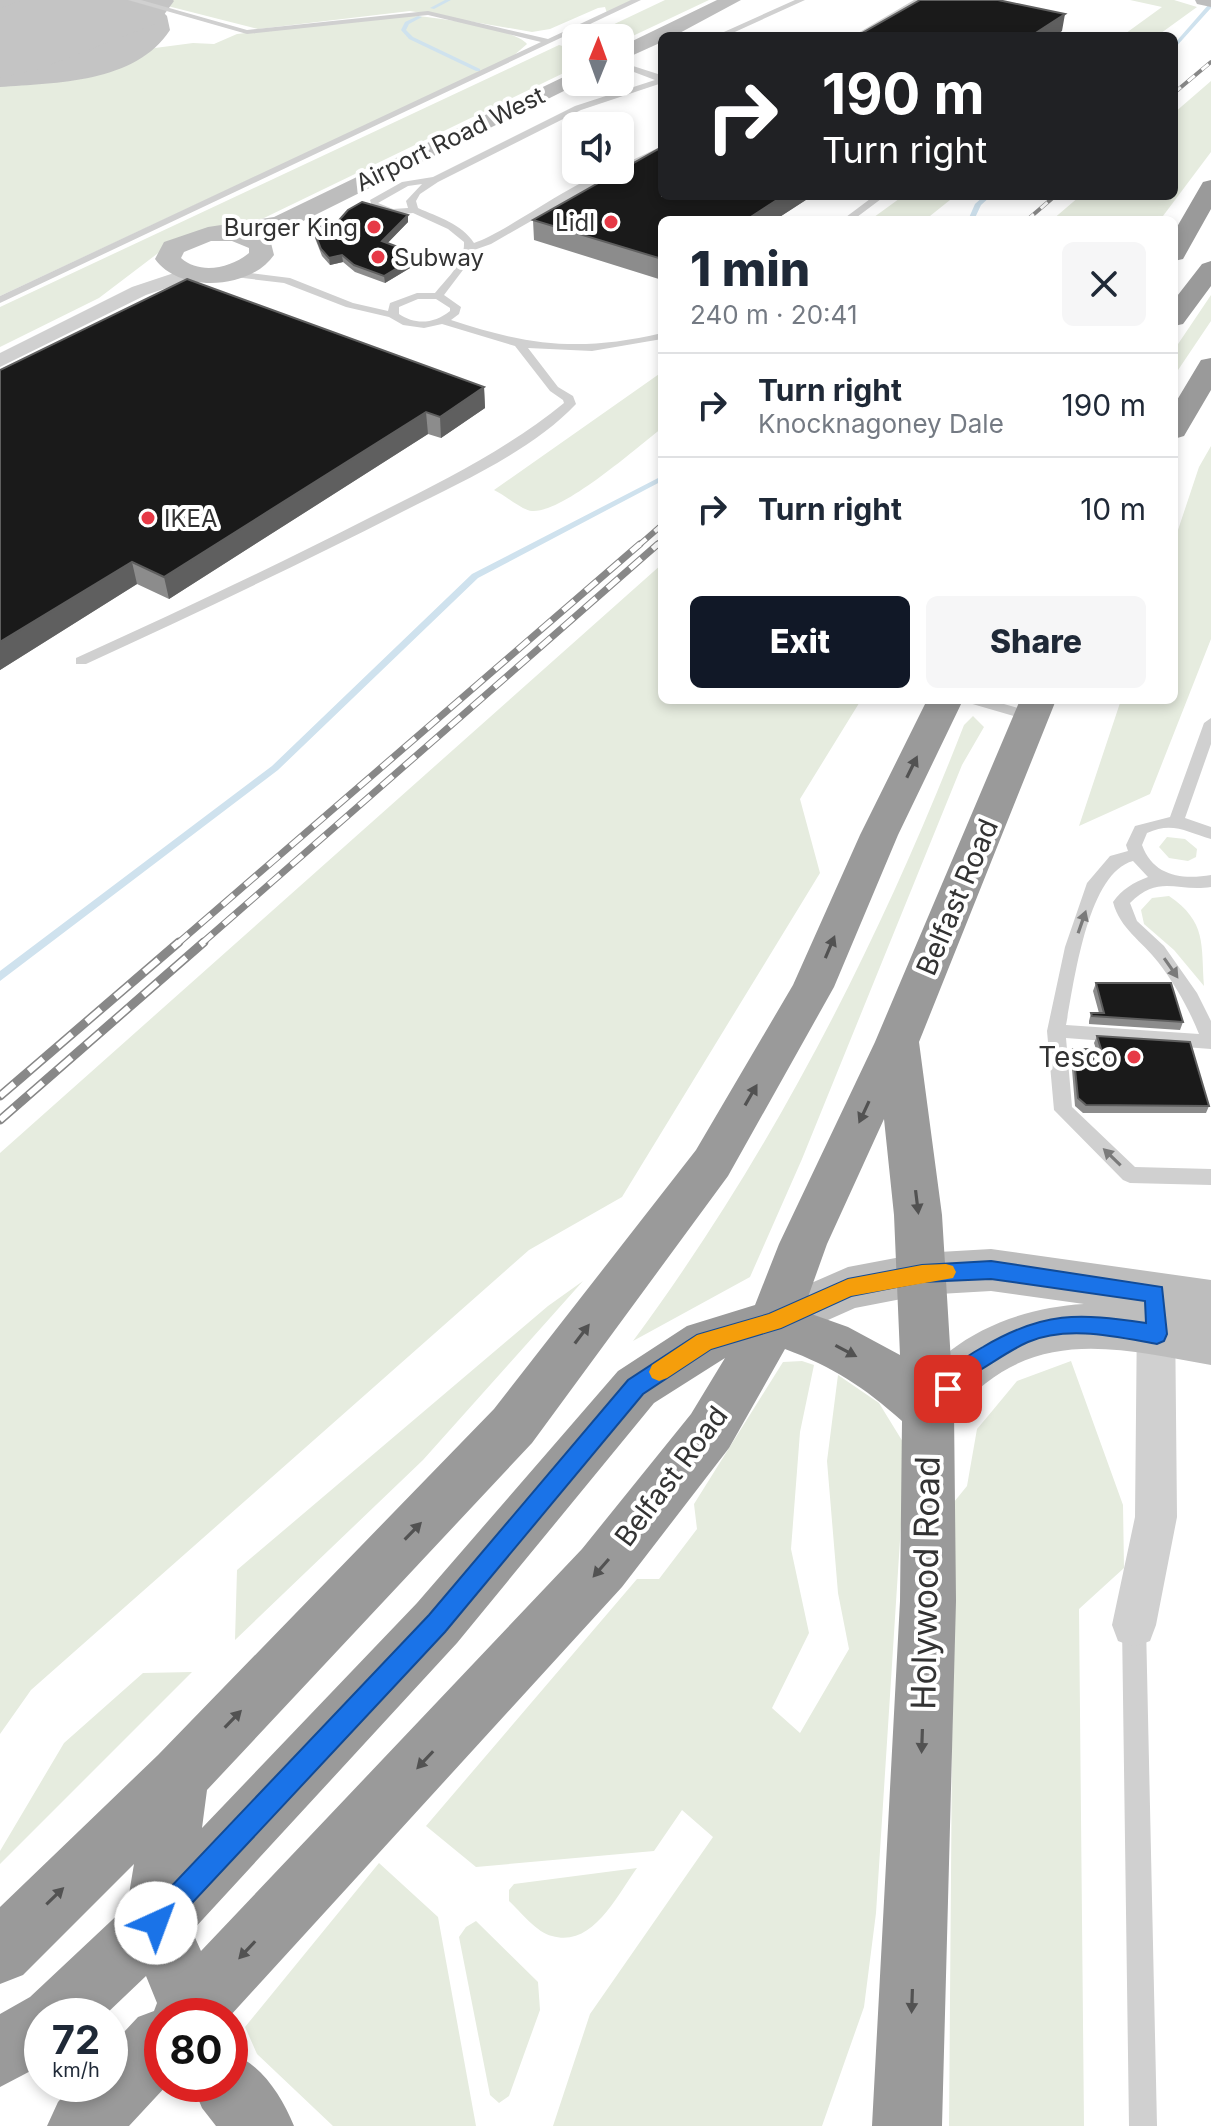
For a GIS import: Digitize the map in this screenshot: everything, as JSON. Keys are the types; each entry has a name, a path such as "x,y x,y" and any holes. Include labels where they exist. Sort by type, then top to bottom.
{"highway":[{"path":"1178,247 1211,187"},
{"path":"1178,313 1211,269"},
{"path":"1178,423 1211,366"},
{"path":"0,1952 179,1776 513,1426 712,1163 813,987 879,835 943,704"},
{"name":"Belfast Road","path":"204,1998 602,1568 710,1431 774,1322 803,1244 897,1042 1034,708"},
{"name":"Holywood Road","path":"897,1042 918,1215 928,1411 928,1601 903,2119"},
{"path":"75,1998 156,1923 437,1623 636,1387 705,1342 774,1322 830,1343 882,1371 928,1411"},
{"path":"178,1998 156,1923 179,1776"},
{"path":"0,2053 24,2037"},
{"name":"Belfast Road","path":"82,2126 144,2062"},
{"path":"240,2102 259,2126"}],"street":[{"path":"666,32 732,0"},
{"path":"1204,0 1211,1"},
{"path":"634,48 658,36"},
{"name":"Airport Road West","path":"168,259 168,253 182,241 280,223 562,84"},
{"name":"Airport Road West","path":"266,257 280,223"},
{"path":"139,291 168,259 180,270 222,273 266,257 246,236 222,233"},
{"path":"0,361 139,291 192,273"},
{"path":"774,1322 848,1288 922,1274 991,1270 1156,1314"},
{"path":"928,1411 969,1366 1023,1334 1053,1326 1103,1326 1156,1314 1210,1311"},
{"path":"1134,1625 1156,1517 1156,1314"}],"lane":[{"path":"132,0 247,32 428,13 548,41"},
{"path":"0,300 637,0"},
{"path":"728,32 801,0"},
{"path":"864,32 920,0"},
{"path":"634,68 658,76"},
{"path":"414,210 411,201 417,192 435,180 578,108 652,85 658,77"},
{"path":"470,248 487,242 584,187 658,151"},
{"path":"435,180 405,184 373,202 376,207 393,212 414,210 455,227 466,237 470,248 467,261 438,296"},
{"path":"852,216 874,200"},
{"path":"266,257 286,280"},
{"path":"222,273 286,280 350,305 393,315 413,324 443,321 519,344 586,348 628,345 658,337"},
{"path":"332,296 400,301 417,296 438,296 456,307 455,312 443,321"},
{"path":"393,315 392,310 400,301"},
{"path":"81,661 288,566 474,470 549,423 570,404 569,398 554,389 519,344"},
{"path":"1004,704 1034,708"},
{"path":"1176,821 1211,723"},
{"path":"1209,886 1162,877 1142,863 1134,845 1141,830 1162,822 1191,824 1211,834"},
{"path":"1136,855 1116,860 1095,883 1073,947 1056,1031 1063,1110 1130,1175 1211,1177"},
{"path":"1056,1031 1211,1042 1196,1004 1157,948 1125,921 1121,902 1133,890 1162,877"},
{"path":"1134,1625 1143,2126"}],"shaded area":[{"path":"144,0 633,0 607,13 605,7 598,8 550,29 532,32 410,11 258,29"},
{"path":"665,0 709,0 634,35 634,24 614,24"},
{"path":"1130,0 1174,0 1197,7 1163,32 1128,32 1162,7"},
{"path":"399,15 487,27 527,44 512,57 0,296 0,84 79,75 155,48 193,43 214,44 237,34"},
{"path":"562,46 562,74 264,218 174,241 99,298 0,347 0,307"},
{"path":"1211,81 1211,152 1178,196 1178,110"},
{"path":"898,200 950,200 930,216 876,216"},
{"path":"1075,200 1175,200 1163,216 1057,216"},
{"path":"1211,295 1211,321 1178,370 1178,344"},
{"path":"658,375 658,431 580,491 562,502 532,511 494,490"},
{"path":"1211,446 1211,639 1150,794 1079,826 1120,704 1178,704 1178,530 1199,467"},
{"path":"658,568 658,704 859,704 800,799 820,873 622,1197 529,1250 31,1690 0,1734 0,1153"},
{"path":"973,716 984,727 962,765 802,1159 750,1277 633,1341 731,1196 819,1044 896,887 964,725"},
{"path":"1167,837 1185,839 1197,849 1196,857 1188,861 1169,858 1159,847"},
{"path":"1169,896 1190,915 1200,935 1204,986 1174,950 1144,924 1141,910 1152,898"},
{"path":"583,1281 423,1460 235,1640 237,1570 548,1306"},
{"path":"802,1361 814,1365 800,1432 791,1549 809,1633 772,1708 800,1733 849,1649 838,1593 827,1461 838,1375 879,1403 906,1447 876,1913 864,2007 822,2126 553,2126 590,2014 713,1837 682,1810 654,1851 476,1867 426,1826 637,1579 659,1579 697,1529 694,1504 783,1362"},
{"path":"1071,1361 1123,1505 1124,1568 1079,1609 1084,2126 949,2126 954,1502 967,1486 977,1429 1017,1381"},
{"path":"192,1672 0,1864 0,1851 64,1743 143,1673"},
{"path":"379,1863 438,1917 476,2126 333,2126 257,2054 248,2034 248,2023"},
{"path":"637,1868 612,1905 592,1927 567,1938 540,1931 509,1901 509,1890 514,1884"},
{"path":"476,1921 538,1982 540,2010 509,2096 499,2103 490,2095 459,1937 466,1927"}],"building":[{"path":"920,0 998,0 1065,14 1037,32 864,32"},
{"path":"658,149 658,200 777,200 752,216 658,216 658,258 533,220 597,184 634,184 634,163"},
{"path":"362,202 408,215 382,241 419,255 384,276 354,265 342,255 329,258 321,249 312,226 334,226 348,210"},
{"name":"IKEA","path":"187,279 484,387 440,417 426,412 164,577 132,562 0,642 0,370"},
{"path":"1096,983 1171,983 1183,1022 1092,1016 1091,1013 1104,1013"},
{"path":"1097,1036 1190,1042 1209,1106 1086,1105 1078,1098 1073,1049 1101,1049"}],"waterway":[{"path":"432,8 449,0"},
{"path":"1178,42 1211,5"},
{"path":"420,17 407,23 403,30 411,38 478,70"},
{"path":"973,216 983,200"},
{"path":"0,977 275,768 475,576 658,480"}],"taxiway":[{"path":"0,2 15,0"},
{"path":"0,73 90,63 122,51 146,33 148,21 141,12 105,0"}],"runway":[{"path":"0,45 121,1"}],"railway":[{"path":"1178,90 1211,62"},
{"path":"1032,216 1050,200"},
{"path":"638,546 658,528"},
{"path":"177,944 640,544"},
{"path":"201,944 658,544"},
{"path":"0,1096 179,942"},
{"path":"0,1120 204,942"}],"slow traffic":[{"path":"659,1372 705,1342 774,1322 848,1288 946,1272"}],"place":[{"name":"Lidl","path":"611,222"},
{"name":"Burger King","path":"374,227"},
{"name":"Subway","path":"378,257"},
{"name":"IKEA","path":"148,518"},
{"name":"Tesco","path":"1134,1057"}],"route":[{"path":"156,1923 437,1623 636,1387 705,1342 774,1322 848,1288 922,1274 991,1270 1155,1293 1157,1334 1103,1326 1053,1326 1023,1334 969,1366 948,1389"}]}
